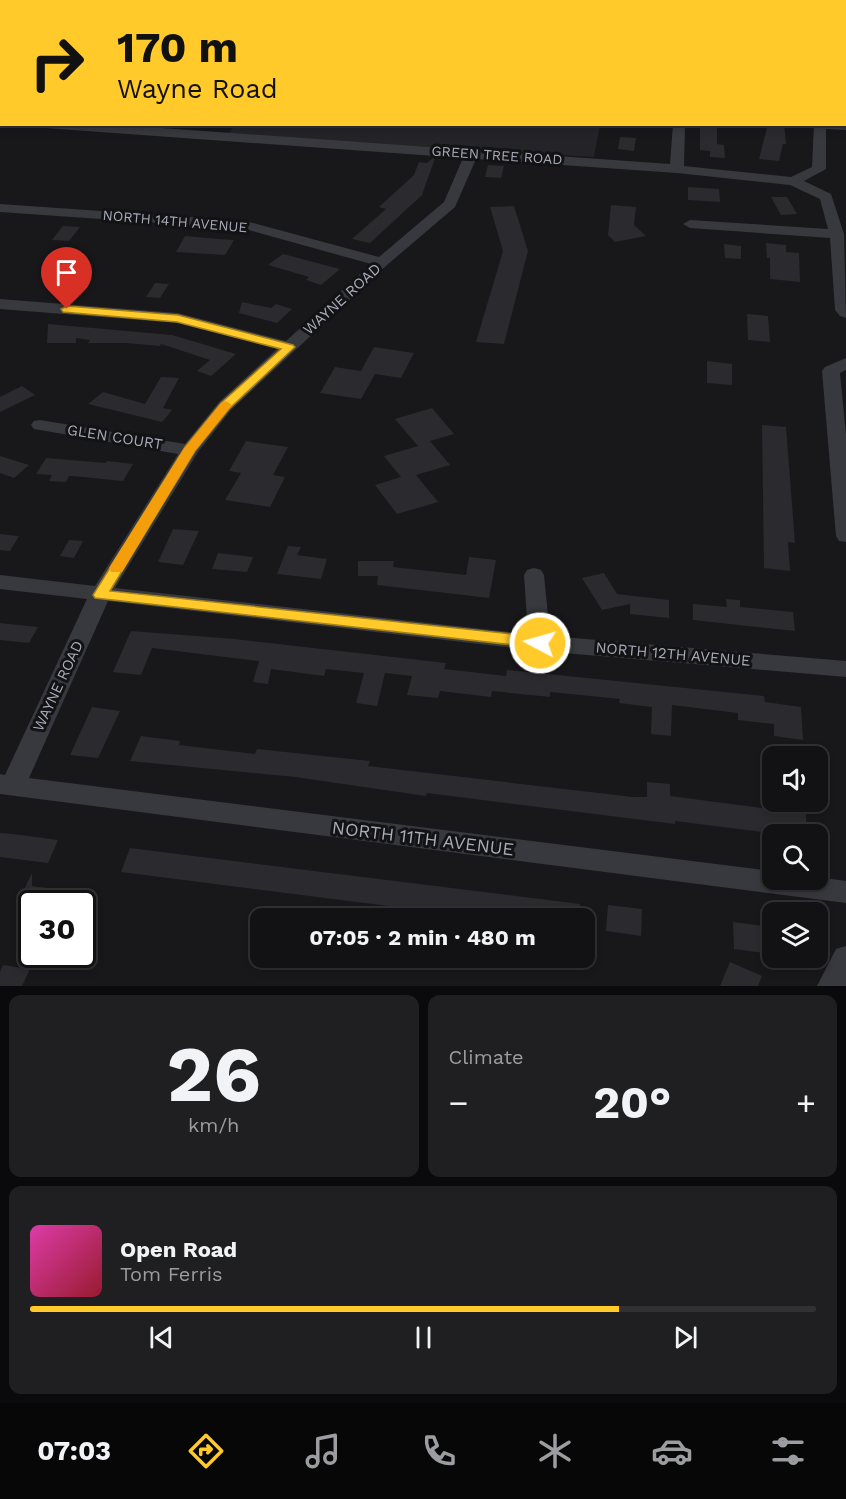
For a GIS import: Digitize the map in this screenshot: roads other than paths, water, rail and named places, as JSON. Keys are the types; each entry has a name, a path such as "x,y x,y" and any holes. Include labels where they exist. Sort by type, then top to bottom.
{"street":[{"name":"GREEN TREE ROAD","path":"88,126 472,153 794,181 826,196 837,234 843,310 846,313"},
{"path":"676,169 679,126"},
{"path":"794,181 819,169 820,126"},
{"name":"WAYNE ROAD","path":"7,784 100,595 190,450 225,406 382,262 450,204 472,153"},
{"name":"NORTH 14TH AVENUE","path":"0,208 246,225 382,262"},
{"path":"690,224 837,234"},
{"path":"0,304 178,318 289,347"},
{"path":"846,363 831,371 846,536"},
{"name":"GLEN COURT","path":"40,425 190,450"},
{"path":"534,575 540,643"},
{"name":"NORTH 12TH AVENUE","path":"0,582 540,643 846,669"},
{"name":"NORTH 11TH AVENUE","path":"7,784 846,892"},
{"path":"831,986 846,958"}]}
